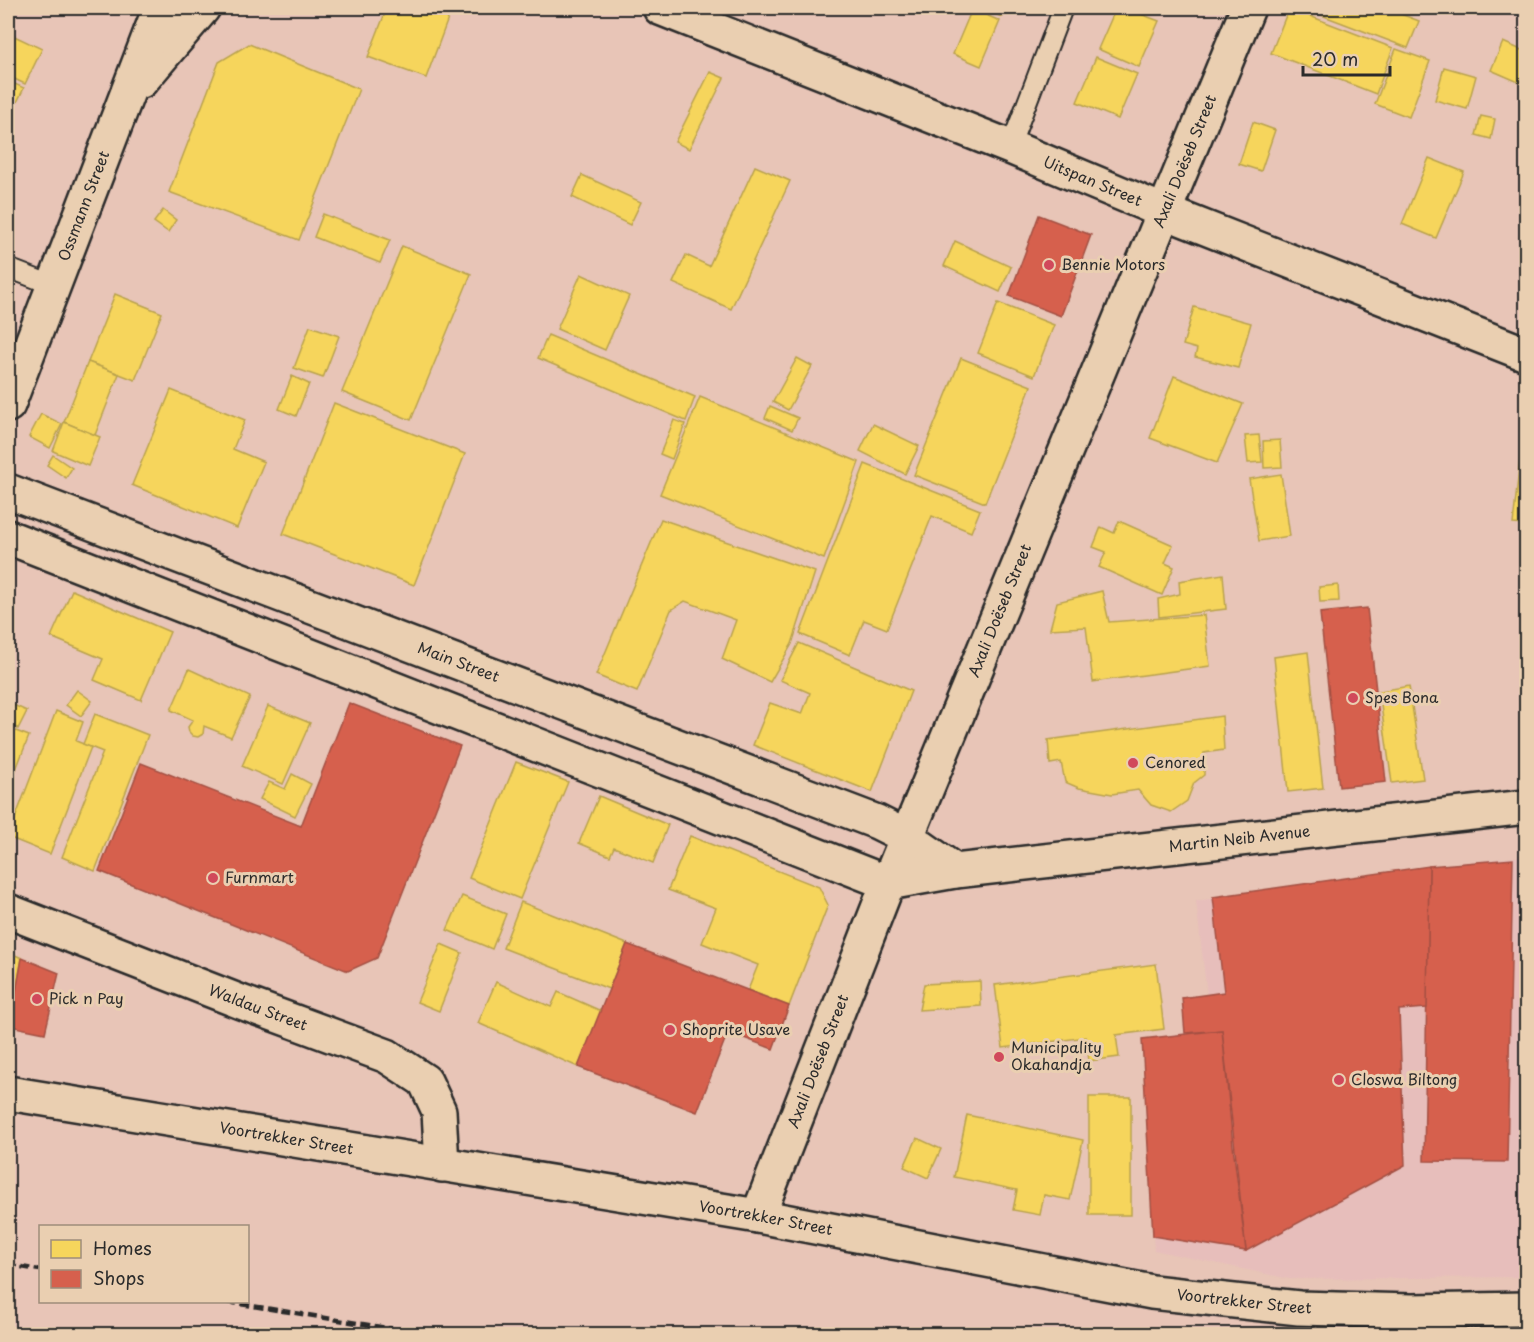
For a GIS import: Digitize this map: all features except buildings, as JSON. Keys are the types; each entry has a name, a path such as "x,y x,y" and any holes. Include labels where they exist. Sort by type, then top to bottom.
{"street":[{"name":"Ossmann Street","path":"8,405 52,285 160,8"},
{"path":"124,100 203,8"},
{"name":"Uitspan Street","path":"660,8 1010,147 1165,212 1527,354"},
{"name":"Axali Doëseb Street","path":"758,1216 888,883 1248,8"},
{"name":"Main Street","path":"8,491 866,818 907,837"},
{"path":"8,537 888,883"},
{"name":"Martin Neib Avenue","path":"888,883 955,871 1527,807"},
{"path":"907,837 955,871"},
{"name":"Waldau Street","path":"8,911 387,1056 425,1081 439,1111 442,1165"},
{"name":"Voortrekker Street","path":"8,1093 758,1216 1152,1292 1299,1308 1413,1311 1527,1309"}],"lane":[{"path":"1010,147 1063,8"},
{"path":"8,268 52,285"}],"shaded area":[{"path":"1526,856 1526,1277 1290,1279 1154,1250 1142,1039 1184,1033 1182,998 1207,995 1196,901 1429,866"}],"railway":[{"path":"8,1265 39,1270"},
{"path":"234,1303 424,1334"}],"place":[{"name":"Bennie Motors","path":"1049,265"},
{"name":"Spes Bona","path":"1353,698"},
{"name":"Cenored","path":"1133,763"},
{"name":"Furnmart","path":"213,878"},
{"name":"Pick n Pay","path":"37,999"},
{"name":"Shoprite Usave","path":"670,1030"},
{"name":"Municipality Okahandja","path":"999,1057"},
{"name":"Closwa Biltong","path":"1339,1080"}]}
